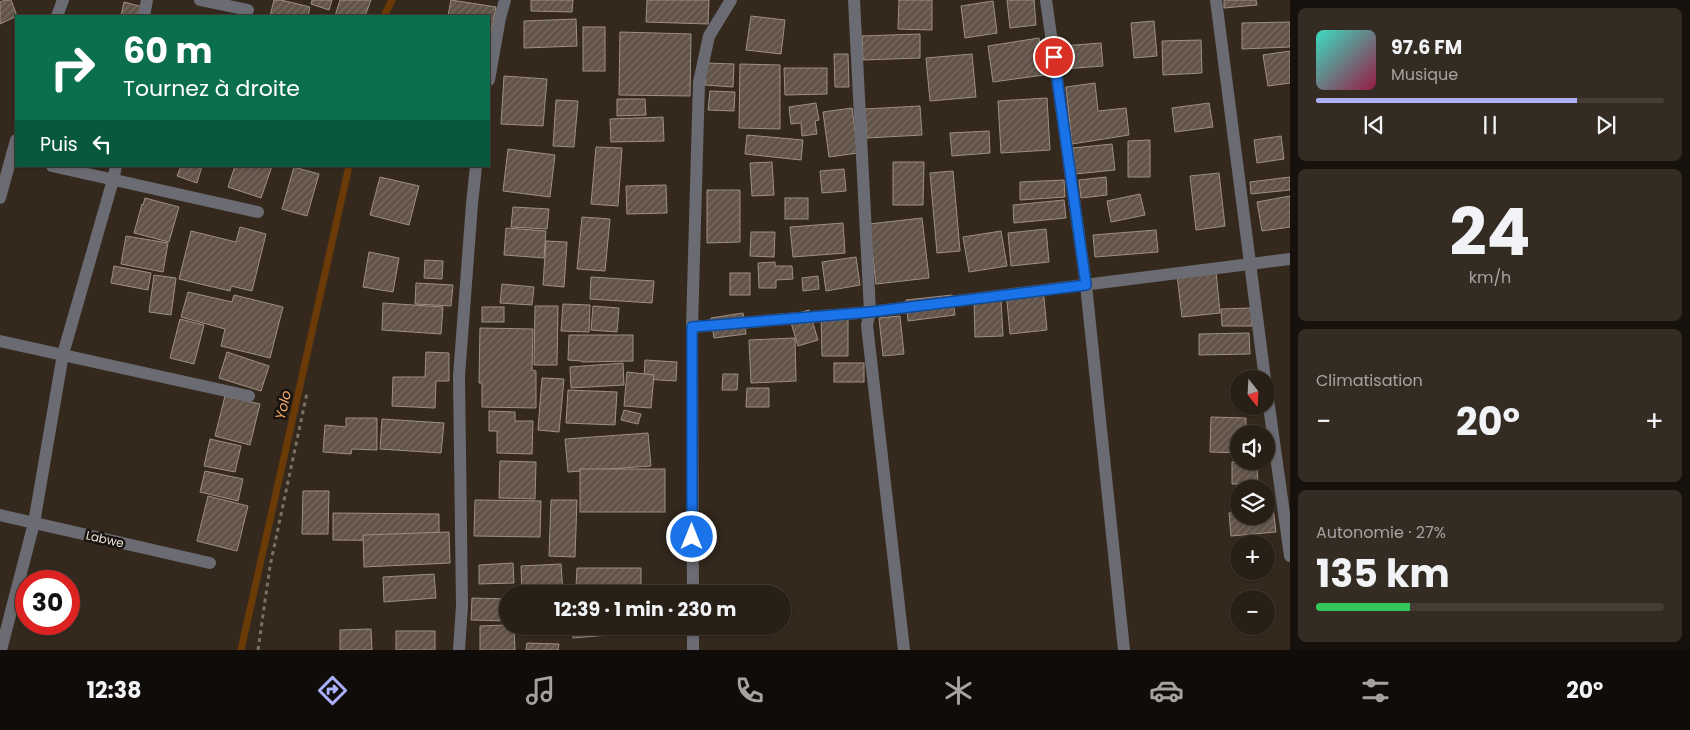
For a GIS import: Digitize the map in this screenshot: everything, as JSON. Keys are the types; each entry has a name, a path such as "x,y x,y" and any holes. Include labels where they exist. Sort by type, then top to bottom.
{"street":[{"path":"57,15 62,0"},
{"path":"144,15 148,0"},
{"path":"200,0 248,10"},
{"path":"490,74 505,0"},
{"path":"692,585 692,327 698,82 709,36 731,0"},
{"path":"854,0 870,312 867,325 904,650"},
{"path":"1046,0 1086,285 1124,650"},
{"path":"1216,0 1264,370"},
{"path":"0,198 9,159 15,143"},
{"path":"56,167 258,212"},
{"path":"0,650 34,523 63,354 116,167"},
{"path":"459,650 462,606 458,376 476,167"},
{"path":"692,327 870,312 1290,259"},
{"path":"0,341 249,396"},
{"path":"1270,415 1290,556"},
{"name":"Labwe","path":"0,516 210,562"},
{"path":"693,635 693,650"}],"path":[{"path":"258,650 270,566 307,393"}],"building":[{"path":"11,0 17,15 0,24 0,2"},
{"path":"274,0 310,7 308,15 270,15"},
{"path":"312,0 332,0 329,10 311,4"},
{"path":"340,0 371,0 365,15 335,15"},
{"path":"451,0 496,7 490,37 490,15 448,15"},
{"path":"531,0 573,0 572,12 531,11"},
{"path":"647,0 709,0 708,24 646,22"},
{"path":"899,0 932,0 932,30 898,29"},
{"path":"1007,0 1034,0 1036,25 1010,28"},
{"path":"1224,0 1256,0 1257,5 1224,8"},
{"path":"993,1 997,33 965,38 961,6"},
{"path":"124,2 143,7 141,15 121,15"},
{"path":"751,16 785,20 781,54 746,50"},
{"path":"576,19 577,46 524,48 524,21"},
{"path":"1154,21 1157,56 1134,58 1131,23"},
{"path":"1290,22 1290,47 1242,49 1242,23"},
{"path":"583,27 605,27 605,71 583,71"},
{"path":"620,32 691,34 690,96 619,95"},
{"path":"920,34 920,58 863,60 862,36"},
{"path":"1039,38 1044,75 993,82 988,46"},
{"path":"1201,40 1202,73 1163,75 1162,41"},
{"path":"1101,43 1103,66 1063,69 1062,46"},
{"path":"1290,51 1290,83 1268,86 1263,55"},
{"path":"834,54 848,54 849,87 835,87"},
{"path":"972,54 976,97 930,101 926,58"},
{"path":"706,63 734,64 733,87 705,85"},
{"path":"740,64 780,65 780,129 739,128"},
{"path":"784,68 827,68 827,94 785,95"},
{"path":"504,76 547,79 543,126 501,124"},
{"path":"1095,83 1098,111 1126,108 1129,135 1072,144 1066,87"},
{"path":"710,91 735,92 734,111 708,110"},
{"path":"1047,98 1050,150 1001,153 998,101"},
{"path":"617,99 645,99 646,115 617,116"},
{"path":"556,100 578,101 574,147 553,146"},
{"path":"816,103 819,120 815,121 817,134 802,136 801,123 791,124 789,107"},
{"path":"1209,103 1213,127 1175,132 1172,108"},
{"path":"920,106 922,135 867,138 865,109"},
{"path":"852,108 858,153 829,157 823,112"},
{"path":"663,117 664,141 611,142 610,119"},
{"path":"989,131 990,153 952,156 950,133"},
{"path":"747,135 803,140 801,160 745,154"},
{"path":"1281,136 1284,159 1257,163 1254,140"},
{"path":"1150,140 1150,177 1128,177 1128,141"},
{"path":"1112,144 1115,170 1075,174 1073,148"},
{"path":"596,147 622,148 618,206 591,204"},
{"path":"508,149 555,155 550,197 503,191"},
{"path":"772,162 774,195 752,196 750,163"},
{"path":"893,162 924,162 923,205 893,205"},
{"path":"181,167 202,167 197,183 177,176"},
{"path":"235,167 272,167 261,198 228,187"},
{"path":"294,167 319,174 307,216 282,209"},
{"path":"844,169 846,191 822,193 820,171"},
{"path":"953,171 960,251 937,253 930,173"},
{"path":"1219,173 1225,226 1196,230 1190,176"},
{"path":"380,177 419,186 409,225 370,215"},
{"path":"1106,177 1107,195 1081,198 1079,180"},
{"path":"1290,177 1290,190 1251,194 1250,182"},
{"path":"1064,180 1065,197 1020,200 1020,182"},
{"path":"666,185 667,213 627,214 626,186"},
{"path":"707,190 740,190 740,242 707,243"},
{"path":"1140,194 1145,215 1111,222 1107,201"},
{"path":"1290,196 1290,227 1262,231 1257,202"},
{"path":"145,198 179,207 169,242 134,233"},
{"path":"785,198 808,198 808,219 785,219"},
{"path":"1064,200 1066,218 1014,223 1013,205"},
{"path":"513,207 549,209 547,229 511,227"},
{"path":"582,217 610,219 605,271 577,269"},
{"path":"922,218 929,278 876,284 869,224"},
{"path":"843,223 845,253 793,257 790,227"},
{"path":"240,227 266,234 252,291 231,286 230,291 179,279 191,231 236,242"},
{"path":"506,228 546,231 544,258 504,255"},
{"path":"1046,229 1049,262 1011,266 1008,233"},
{"path":"1156,230 1158,252 1095,257 1093,235"},
{"path":"1001,231 1007,266 969,272 963,237"},
{"path":"751,232 775,232 774,257 750,256"},
{"path":"126,236 168,243 163,272 121,264"},
{"path":"546,241 567,242 564,287 543,285"},
{"path":"369,252 399,258 393,292 363,287"},
{"path":"856,257 860,285 826,291 822,262"},
{"path":"425,260 443,261 442,279 424,278"},
{"path":"775,262 775,266 792,266 793,279 776,280 776,288 759,288 758,263"},
{"path":"114,266 151,273 148,290 111,283"},
{"path":"1216,271 1220,313 1182,317 1177,275"},
{"path":"730,273 750,273 750,295 730,295"},
{"path":"154,275 176,278 171,315 149,312"},
{"path":"818,276 819,289 803,291 802,278"},
{"path":"591,277 654,281 652,303 590,299"},
{"path":"416,283 453,285 451,306 415,304"},
{"path":"502,284 534,287 532,305 500,303"},
{"path":"1043,288 1047,330 1010,334 1006,291"},
{"path":"188,292 232,302 234,295 283,307 270,358 221,346 225,329 181,317"},
{"path":"952,295 955,315 908,321 906,300"},
{"path":"1001,300 1003,336 975,337 974,301"},
{"path":"383,303 443,307 441,334 382,330"},
{"path":"563,304 590,305 589,332 561,331"},
{"path":"535,306 558,306 557,365 534,365"},
{"path":"593,306 619,308 617,332 591,330"},
{"path":"482,307 504,307 504,322 482,322"},
{"path":"1251,308 1252,326 1222,326 1221,309"},
{"path":"809,310 818,340 798,346 789,316"},
{"path":"848,312 848,356 822,356 821,313"},
{"path":"743,313 746,334 714,338 711,318"},
{"path":"900,316 904,354 883,356 879,318"},
{"path":"180,319 204,325 194,364 170,358"},
{"path":"480,328 533,329 532,370 536,371 536,408 482,407 482,383 479,383"},
{"path":"1249,333 1250,354 1199,355 1199,334"},
{"path":"569,335 633,335 633,361 582,362 568,360"},
{"path":"795,338 796,381 751,383 749,340"},
{"path":"227,352 269,366 261,391 219,378"},
{"path":"426,352 449,353 449,381 436,381 435,408 392,406 393,377 425,377"},
{"path":"645,360 677,362 676,381 644,379"},
{"path":"623,363 624,385 571,388 570,367"},
{"path":"834,363 864,363 864,382 834,382"},
{"path":"627,372 654,375 651,408 624,406"},
{"path":"723,374 738,374 737,390 722,390"},
{"path":"542,378 564,379 559,432 538,430"},
{"path":"747,388 769,388 769,407 746,407"},
{"path":"568,390 617,392 615,425 566,423"},
{"path":"225,396 260,404 250,445 215,436"},
{"path":"624,410 641,414 638,424 621,420"},
{"path":"489,411 515,412 515,421 533,421 532,454 497,453 497,431 489,431"},
{"path":"1211,417 1246,418 1246,425 1230,425 1230,453 1210,452"},
{"path":"346,418 377,418 377,450 352,449 351,454 323,452 325,425 346,427"},
{"path":"382,419 444,423 441,453 380,449"},
{"path":"648,433 651,466 568,472 565,439"},
{"path":"210,439 241,446 235,472 204,466"},
{"path":"500,461 536,462 535,499 499,498"},
{"path":"580,469 665,469 665,512 580,512"},
{"path":"1232,470 1257,470 1258,480 1232,480"},
{"path":"205,471 243,479 238,501 200,492"},
{"path":"303,491 329,491 328,534 302,534"},
{"path":"208,496 248,506 237,551 197,541"},
{"path":"475,500 541,501 540,537 474,536"},
{"path":"551,500 577,500 575,557 549,556"},
{"path":"333,513 439,514 439,541 333,540"},
{"path":"1275,524 1276,532 1231,535 1230,525"},
{"path":"449,532 450,563 364,567 363,535"},
{"path":"513,563 514,583 479,584 479,565"},
{"path":"561,564 562,585 522,585 521,566"},
{"path":"577,568 641,568 641,585 576,585"},
{"path":"434,574 436,598 384,602 383,577"},
{"path":"472,598 499,599 499,621 471,620"},
{"path":"499,625 499,635 514,635 515,650 480,650 480,626"},
{"path":"371,629 372,650 340,650 340,630"},
{"path":"396,631 435,631 435,650 396,650"},
{"path":"573,635 609,635 573,638"},
{"path":"527,643 559,644 558,650 526,650"}],"waterway":[{"name":"Yolo","path":"384,15 392,0"},
{"name":"Yolo","path":"241,650 349,167"}],"route":[{"path":"692,537 692,327 870,312 1086,285 1054,57"}]}
